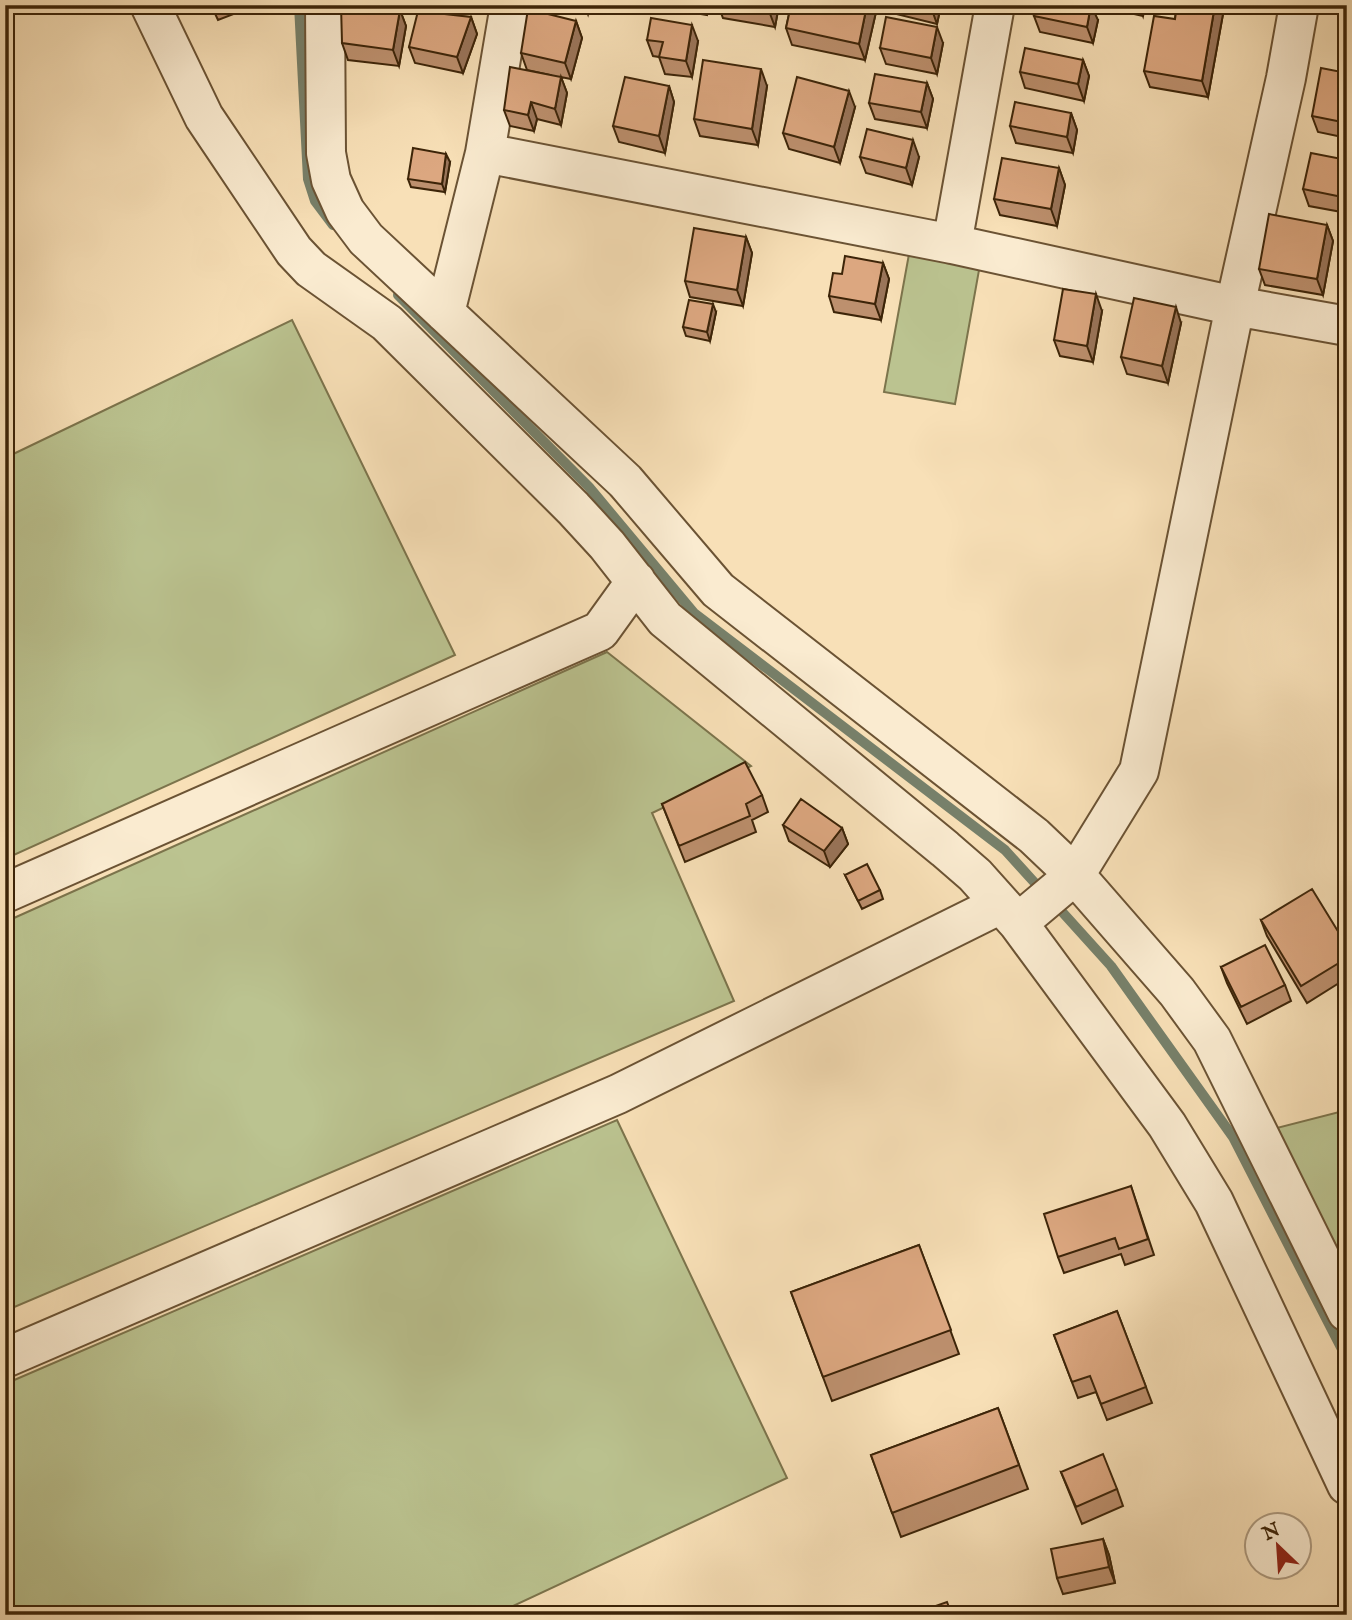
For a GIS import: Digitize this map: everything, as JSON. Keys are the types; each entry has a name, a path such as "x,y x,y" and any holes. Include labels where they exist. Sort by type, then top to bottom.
{"street":[{"path":"150,5 204,117 293,251 311,269 387,323 573,508 607,545 665,619 945,849 975,875 1010,914 1167,1125 1214,1202 1347,1485"},
{"path":"325,5 326,153 334,191 366,239 625,481 718,590 1034,836 1075,875 1177,992 1212,1040 1347,1312"},
{"path":"445,313 485,153 510,5"},
{"path":"952,244 995,5"},
{"path":"5,1359 618,1094 1010,914 1075,875 1139,771 1234,306 1286,78 1298,5"},
{"path":"485,153 952,244 1234,306 1347,326"},
{"path":"5,893 600,631 636,582"}],"green space":[{"path":"909,254 981,259 955,404 884,392"},
{"path":"292,320 455,655 5,859 5,458"},
{"path":"607,652 751,766 652,813 734,1001 5,1311 5,922"},
{"path":"1347,1110 1347,1287 1269,1130"},
{"path":"617,1120 787,1478 494,1615 5,1615 5,1384"}],"building":[{"path":"341,5 371,5 400,10 393,50 342,43"},
{"path":"426,5 457,5 455,15 425,8"},
{"path":"736,5 770,5 769,11"},
{"path":"791,5 867,5 859,44 786,28"},
{"path":"1036,5 1091,5 1087,27 1034,16"},
{"path":"1177,5 1215,5 1202,81 1144,71 1154,16 1175,19"},
{"path":"528,9 576,21 565,63 521,53"},
{"path":"418,11 471,17 457,57 409,47"},
{"path":"886,17 937,27 931,58 880,48"},
{"path":"651,18 692,25 686,61 659,57 663,42 647,40"},
{"path":"1025,48 1083,60 1078,84 1020,72"},
{"path":"703,60 761,69 752,129 694,119"},
{"path":"510,67 561,77 555,109 531,102 528,115 504,110"},
{"path":"1321,68 1347,73 1347,123 1312,116"},
{"path":"875,74 927,83 921,112 869,103"},
{"path":"625,77 669,86 659,136 613,126"},
{"path":"797,77 849,91 834,147 783,133"},
{"path":"1015,102 1071,113 1067,137 1010,126"},
{"path":"867,129 913,140 906,168 860,157"},
{"path":"413,148 446,154 442,184 408,179"},
{"path":"1311,153 1347,160 1347,198 1303,189"},
{"path":"1002,158 1059,168 1051,209 994,199"},
{"path":"1269,214 1327,225 1317,279 1259,269"},
{"path":"694,228 746,237 737,290 685,281"},
{"path":"845,256 883,263 875,304 829,296 833,273 842,274"},
{"path":"1063,289 1096,294 1087,346 1054,340"},
{"path":"1134,298 1176,307 1162,366 1121,357"},
{"path":"689,300 713,304 707,332 683,327"},
{"path":"745,762 762,795 746,804 750,816 679,846 662,804"},
{"path":"801,799 842,828 824,851 783,825"},
{"path":"867,864 880,890 858,901 845,875"},
{"path":"1312,889 1347,946 1347,958 1301,986 1261,920"},
{"path":"1265,945 1285,985 1241,1007 1221,967"},
{"path":"1131,1186 1148,1239 1119,1249 1115,1238 1058,1257 1044,1214"},
{"path":"919,1245 951,1330 823,1377 791,1292"},
{"path":"1117,1311 1146,1387 1101,1404 1090,1376 1072,1382 1054,1335"},
{"path":"998,1408 1019,1465 892,1513 871,1455"},
{"path":"1103,1454 1117,1489 1076,1507 1061,1472"},
{"path":"1103,1539 1109,1567 1057,1578 1051,1549"},
{"path":"947,1602 952,1615 926,1615 924,1610"}],"waterway":[{"path":"299,5 308,179 315,201 333,225"},
{"path":"398,295 589,487 694,613 1005,850 1044,893"},
{"path":"1055,904 1111,966 1233,1137 1347,1359"}]}
